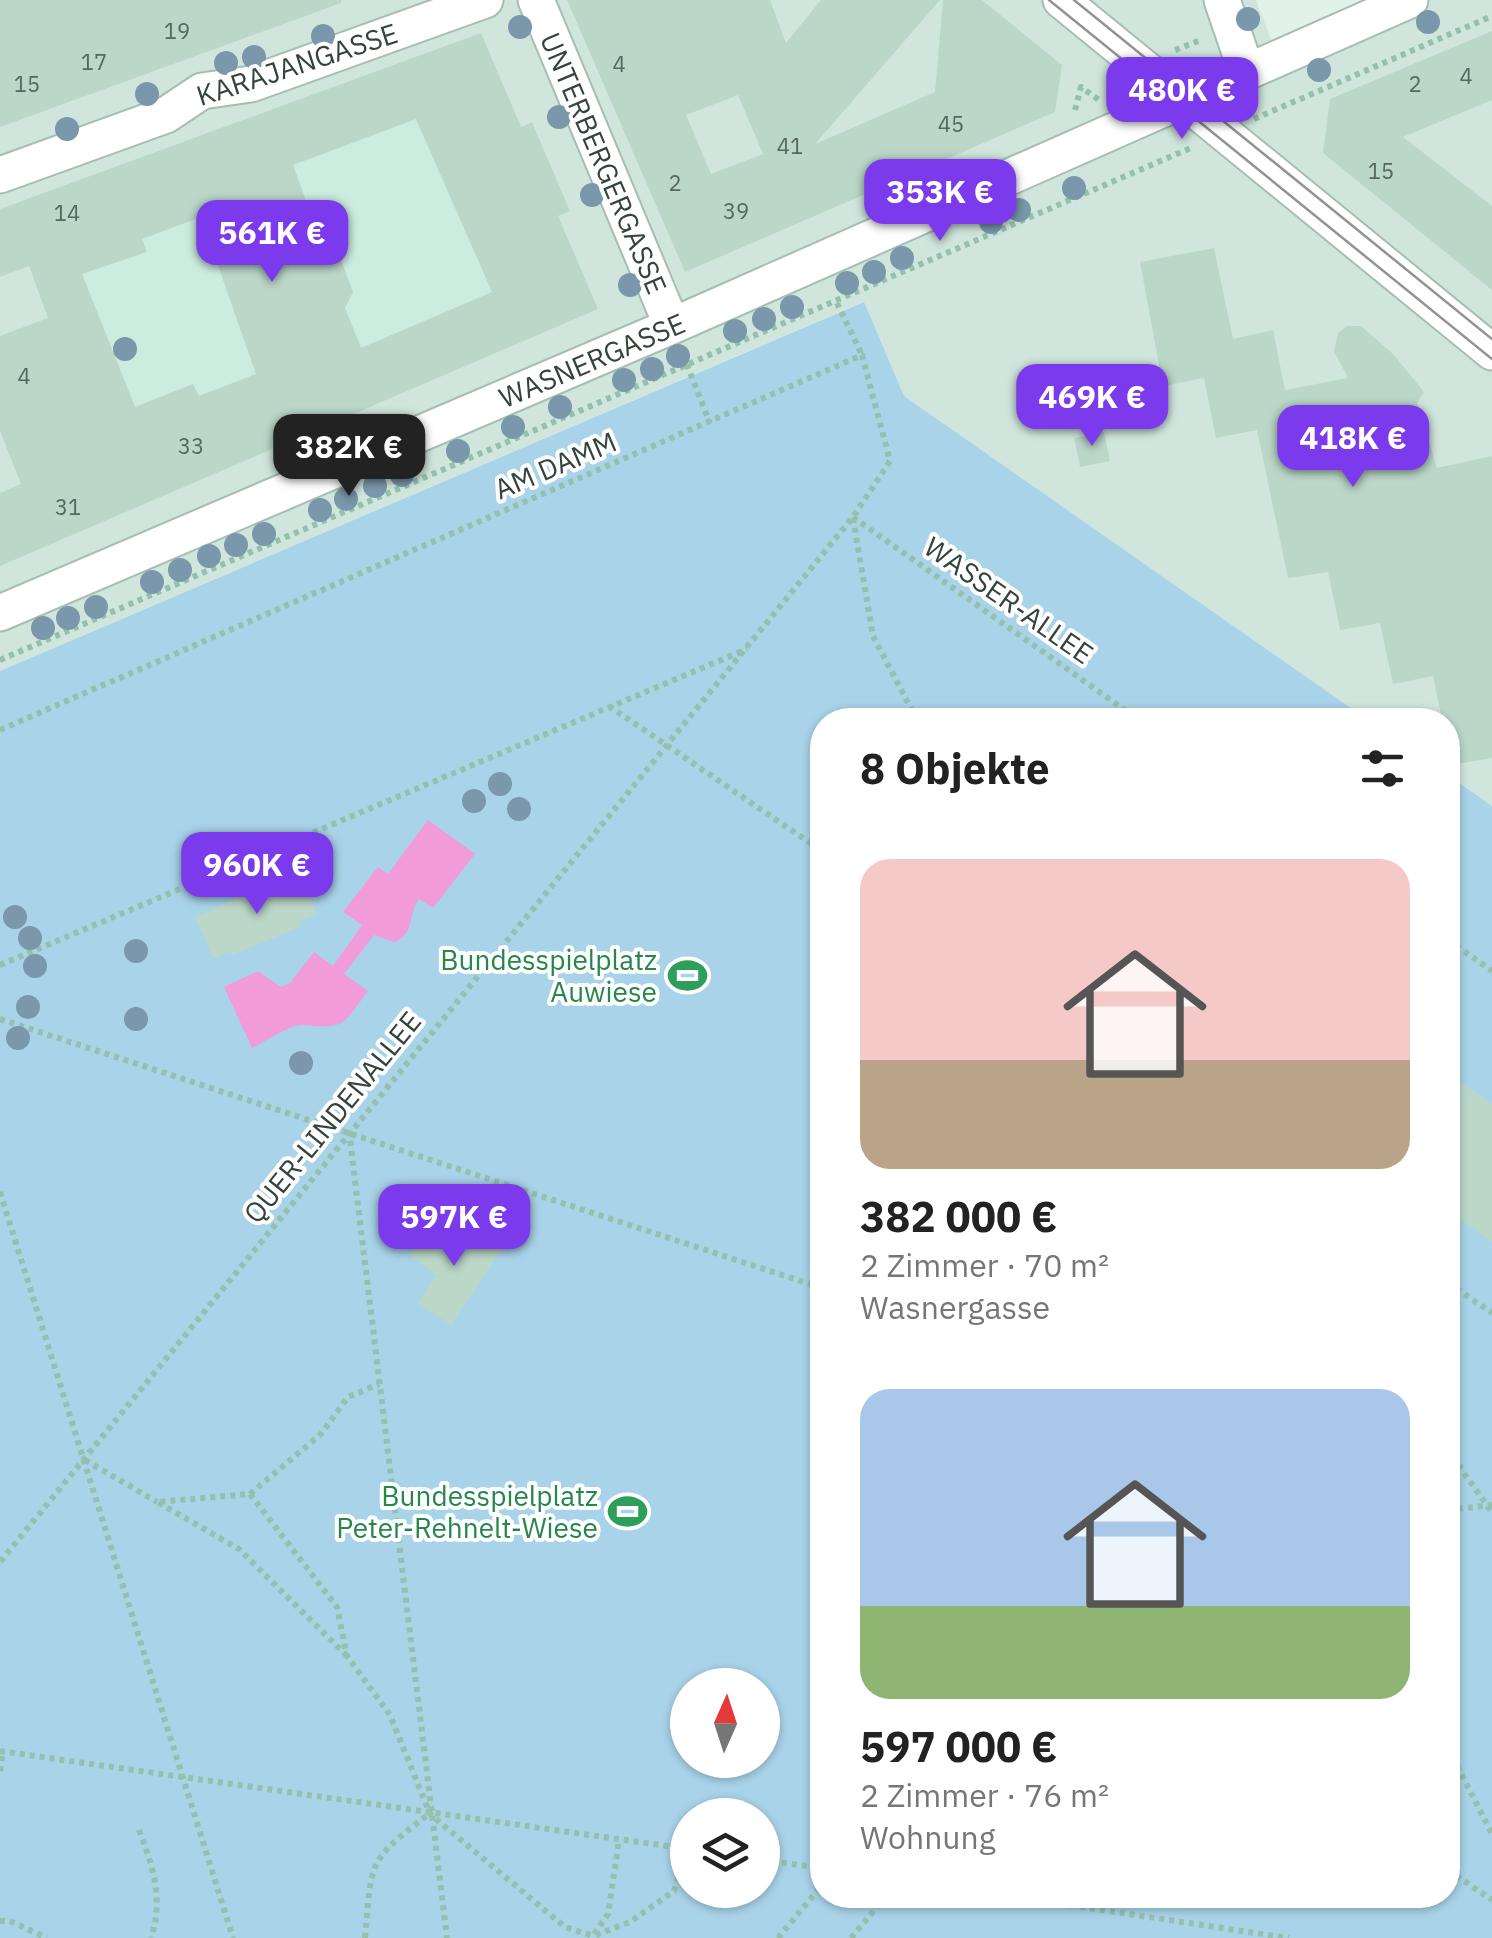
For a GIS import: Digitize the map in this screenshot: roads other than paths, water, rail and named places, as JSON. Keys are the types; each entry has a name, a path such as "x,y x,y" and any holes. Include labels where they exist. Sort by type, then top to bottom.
{"street":[{"name":"KARAJANGASSE","path":"0,175 166,115 202,91 261,80 485,0"},
{"name":"UNTERBERGERGASSE","path":"536,0 672,326"},
{"path":"1061,0 1490,348"},
{"path":"1222,0 1246,70"},
{"name":"WASNERGASSE","path":"0,613 672,326 1410,0"}],"tram line":[{"path":"1049,0 1492,359"},
{"path":"1074,0 1492,339"}],"place":[{"name":"Bundesspielplatz Auwiese","path":"687,975"},
{"name":"Bundesspielplatz Peter-Rehnelt-Wiese","path":"628,1511"}]}
